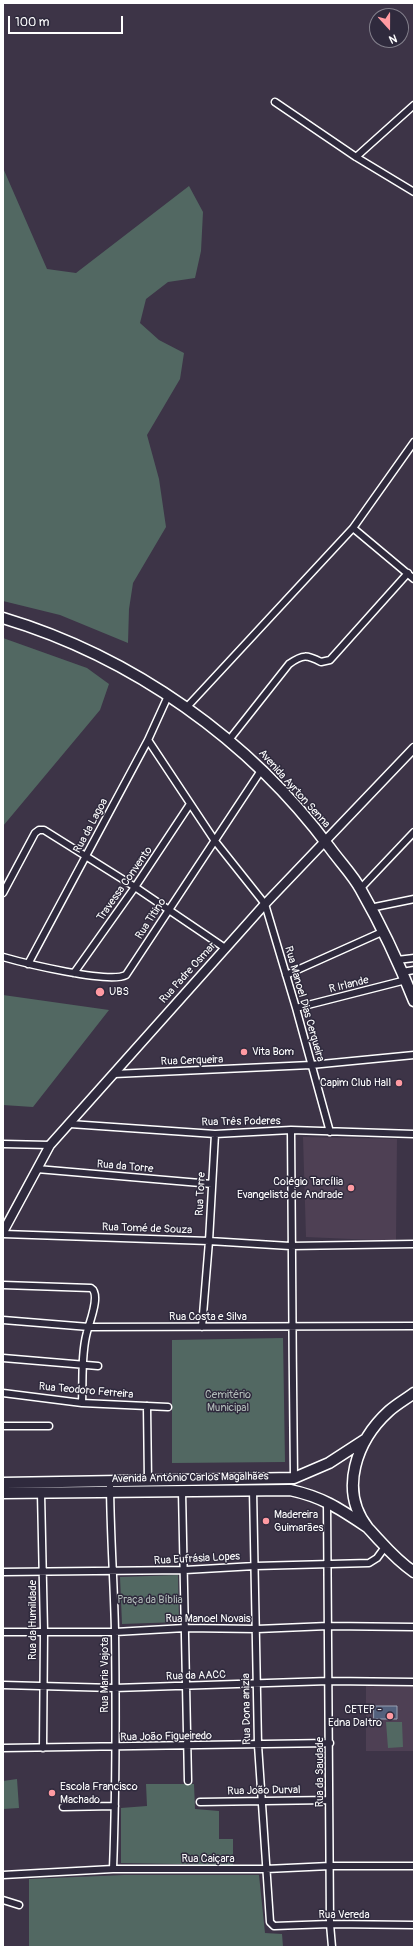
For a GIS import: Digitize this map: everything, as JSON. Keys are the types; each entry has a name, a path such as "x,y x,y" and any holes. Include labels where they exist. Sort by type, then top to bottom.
{"main road":[{"name":"Avenida Ayrton Senna","path":"3,618 40,629 122,669 186,708 229,740 262,769 307,818 360,888 397,960 414,1001"},
{"path":"413,1572 367,1527 357,1507 353,1490 353,1478 358,1454 366,1439 390,1410 414,1393"},
{"name":"Avenida Antônio Carlos Magalhães","path":"3,1483 294,1478 314,1471 329,1463 366,1439"},
{"name":"Avenida Antônio Carlos Magalhães","path":"3,1493 290,1490 316,1496 327,1501 367,1527"}],"street":[{"path":"275,102 356,157 414,192"},
{"path":"356,157 414,106"},
{"path":"186,708 353,528 414,442"},
{"path":"353,528 414,579"},
{"path":"229,740 289,664 301,657 309,656 321,662 330,660 408,574"},
{"name":"Rua da Lagoa","path":"28,964 148,740 168,696"},
{"path":"148,740 215,841 265,904"},
{"name":"Rua Padre Osmar","path":"3,1233 50,1145 265,904 414,748"},
{"name":"Rua Titino","path":"3,957 28,964 74,973 115,978 126,976 262,769"},
{"name":"Travessa Convento","path":"74,973 135,887 190,804"},
{"path":"3,893 34,833 44,830 135,887 225,948"},
{"path":"360,888 414,832"},
{"path":"370,908 414,899"},
{"name":"Rua Manoel Dias Cerqueira","path":"265,904 296,1008 330,1132"},
{"path":"286,975 382,932"},
{"path":"397,960 414,958"},
{"name":"R Irlande","path":"296,1008 404,976 414,970"},
{"name":"Rua Cerqueira","path":"114,1074 311,1065 414,1055"},
{"name":"Rua Três Poderes","path":"70,1124 215,1134 291,1130 414,1134"},
{"path":"291,1130 290,1246 293,1326 294,1478"},
{"name":"Rua Torre","path":"202,1327 210,1241 215,1134"},
{"path":"3,1144 50,1145"},
{"name":"Rua da Torre","path":"37,1169 212,1184"},
{"name":"Rua Tomé de Souza","path":"3,1233 210,1241 290,1246 414,1244"},
{"path":"3,1285 91,1288 96,1293 86,1336 82,1403"},
{"name":"Rua Costa e Silva","path":"3,1320 89,1327 414,1326"},
{"path":"3,1358 98,1366"},
{"name":"Rua Teodoro Ferreira","path":"3,1393 82,1403 168,1407"},
{"path":"147,1406 148,1481"},
{"path":"3,1426 49,1426"},
{"name":"Rua Maria Vajota","path":"110,1480 115,1632 114,1688 116,1748 113,1869"},
{"name":"Rua Dona anizia","path":"253,1490 257,1629 256,1683 258,1745 270,1922 274,1926"},
{"path":"182,1491 185,1570 188,1781"},
{"name":"Rua da Humildade","path":"41,1493 44,1631 43,1748"},
{"name":"Rua da Saudade","path":"327,1501 330,1743 330,1924 332,1947"},
{"name":"Rua Eufrásia Lopes","path":"3,1572 113,1572 255,1566 328,1565 372,1562 378,1558 386,1547"},
{"name":"Rua Manoel Novais","path":"3,1632 115,1632 185,1628 257,1629 328,1626 414,1627"},
{"name":"Rua da AACC","path":"3,1685 114,1688 329,1681 414,1682"},
{"name":"Rua João Figueiredo","path":"3,1748 187,1747 330,1743"},
{"name":"Rua João Durval","path":"200,1802 329,1800"},
{"path":"63,1807 115,1806"},
{"name":"Rua Caiçara","path":"3,1875 113,1869 266,1869 330,1866 414,1866"},
{"path":"3,1900 19,1905"},
{"name":"Rua Vereda","path":"274,1926 330,1924 414,1925"}],"shaded area":[{"name":"Colégio Tarcília Evangelista de Andrade","path":"303,1137 397,1139 396,1241 306,1237"},
{"name":"CETEP - Edna DaItro","path":"366,1682 414,1682 414,1751 366,1751"}],"green space":[{"path":"3,168 47,269 76,273 189,186 203,212 201,251 195,278 168,282 146,299 140,323 159,340 184,353 180,379 147,435 159,479 166,527 133,583 129,609 128,643 60,615 3,601"},
{"path":"3,638 87,668 109,684 100,710 3,826"},
{"path":"3,995 109,1010 33,1107 3,1105"},
{"name":"Cemitério Municipal","path":"283,1338 285,1462 172,1463 172,1340"},
{"name":"Praça da Bíblia","path":"178,1575 179,1622 122,1624 120,1577"},
{"path":"386,1722 402,1722 403,1747 388,1748"},
{"path":"17,1779 19,1808 3,1809 3,1781"},
{"path":"146,1784 194,1784 195,1809 219,1811 219,1839 233,1839 233,1865 121,1863 121,1808 147,1806"},
{"path":"124,1875 259,1875 265,1933 282,1934 283,1947 29,1947 29,1879"}],"water":[{"path":"374,1706 397,1706 397,1719 374,1719"}],"place":[{"name":"UBS","path":"100,992"},
{"name":"Vita Bom","path":"244,1052"},
{"name":"Capim Club Hall","path":"399,1083"},
{"name":"Colégio Tarcília Evangelista de Andrade","path":"351,1188"},
{"name":"Madereira Guimarães","path":"266,1521"},
{"name":"CETEP - Edna DaItro","path":"390,1716"},
{"name":"Escola Francisco Machado","path":"52,1793"}]}
